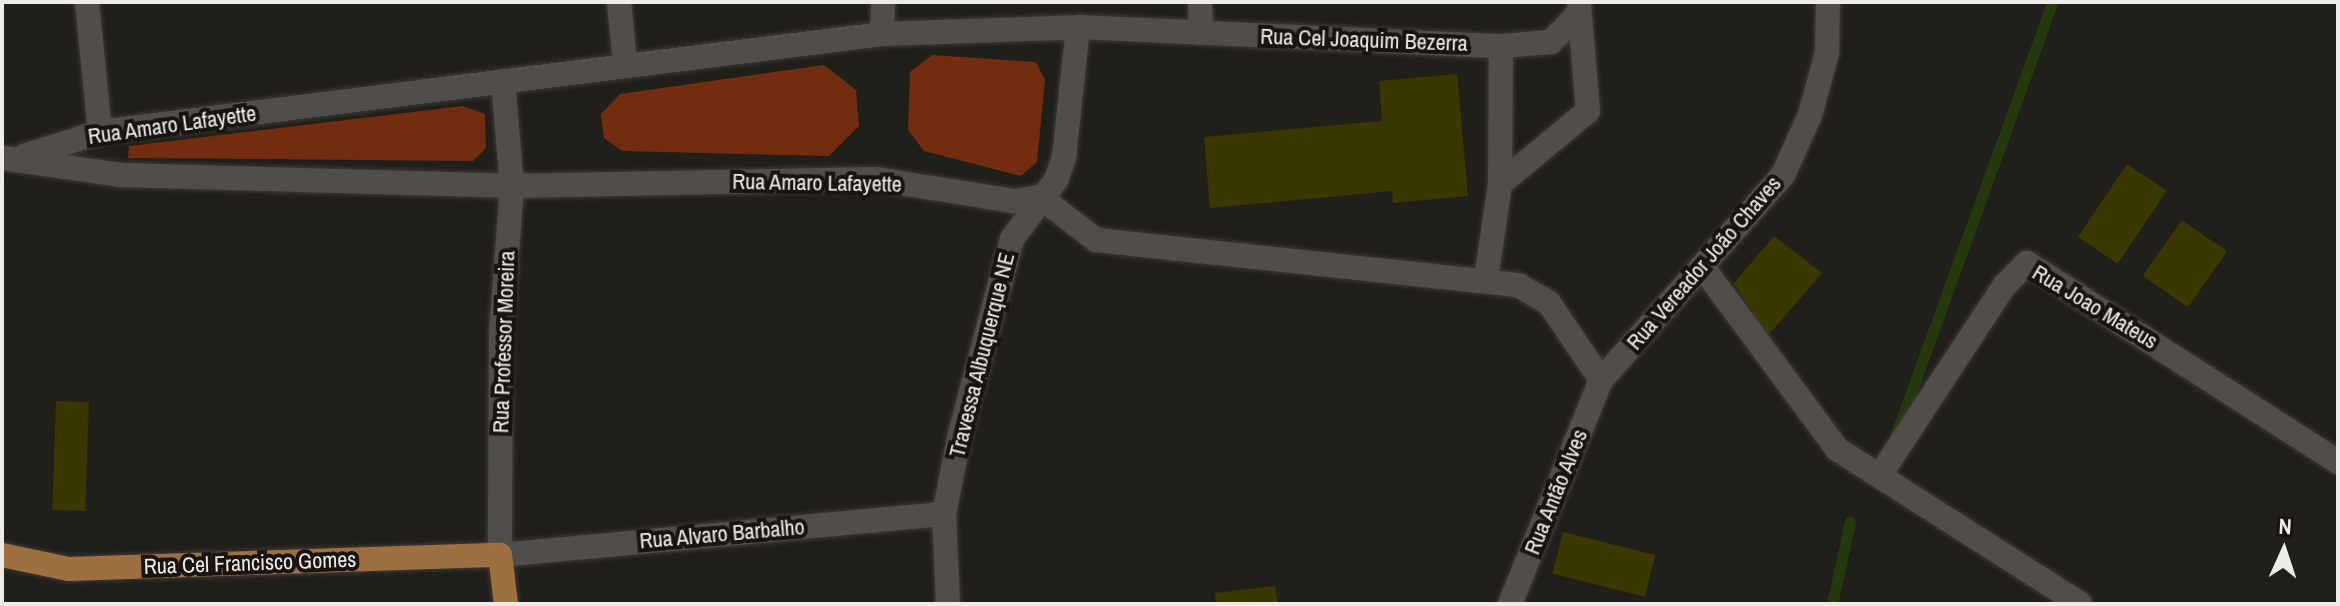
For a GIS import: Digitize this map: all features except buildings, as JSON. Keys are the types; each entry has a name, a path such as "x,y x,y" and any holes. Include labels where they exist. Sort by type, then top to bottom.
{"main road":[{"name":"Rua Cel Francisco Gomes","path":"2,555 69,569 500,555"},
{"name":"Rua Professor Moreira","path":"500,555 506,604"}],"street":[{"path":"87,2 100,132"},
{"path":"619,2 625,62"},
{"path":"882,34 883,2"},
{"path":"1200,2 1201,33"},
{"name":"Rua Vereador João Chaves","path":"1601,380 1704,269 1783,175 1805,127 1827,53 1828,2"},
{"path":"1500,184 1588,111 1578,8"},
{"name":"Rua Cel Joaquim Bezerra","path":"1139,30 1501,46 1551,42 1578,8"},
{"name":"Rua Amaro Lafayette","path":"10,158 100,132 503,81 625,62 882,34 1078,27 1139,30"},
{"name":"Travessa Albuquerque NE","path":"948,604 944,514 984,329 1012,239 1064,158 1078,27"},
{"path":"1486,279 1500,184 1501,46"},
{"name":"Rua Professor Moreira","path":"500,555 501,333 512,186 503,81"},
{"name":"Rua Amaro Lafayette","path":"10,158 121,175 512,186 876,179 1014,201 1040,197"},
{"path":"1040,197 1096,240 1486,279 1549,303 1601,380"},
{"name":"Rua Joao Mateus","path":"1880,475 2005,285 2027,263 2338,462"},
{"path":"1704,269 1837,449 2080,604"},
{"name":"Rua Antão Alves","path":"1510,604 1601,380"},
{"name":"Rua Alvaro Barbalho","path":"500,555 944,514"}],"shaded area":[{"path":"932,55 1036,62 1045,80 1037,162 1021,176 924,151 908,130 910,72"},
{"path":"824,65 856,90 859,126 829,156 622,151 604,138 601,114 620,94"},
{"path":"463,106 485,114 486,148 473,161 128,158 129,146"}],"waterway":[{"path":"1896,434 2052,2"},
{"path":"1832,604 1850,522"}]}
